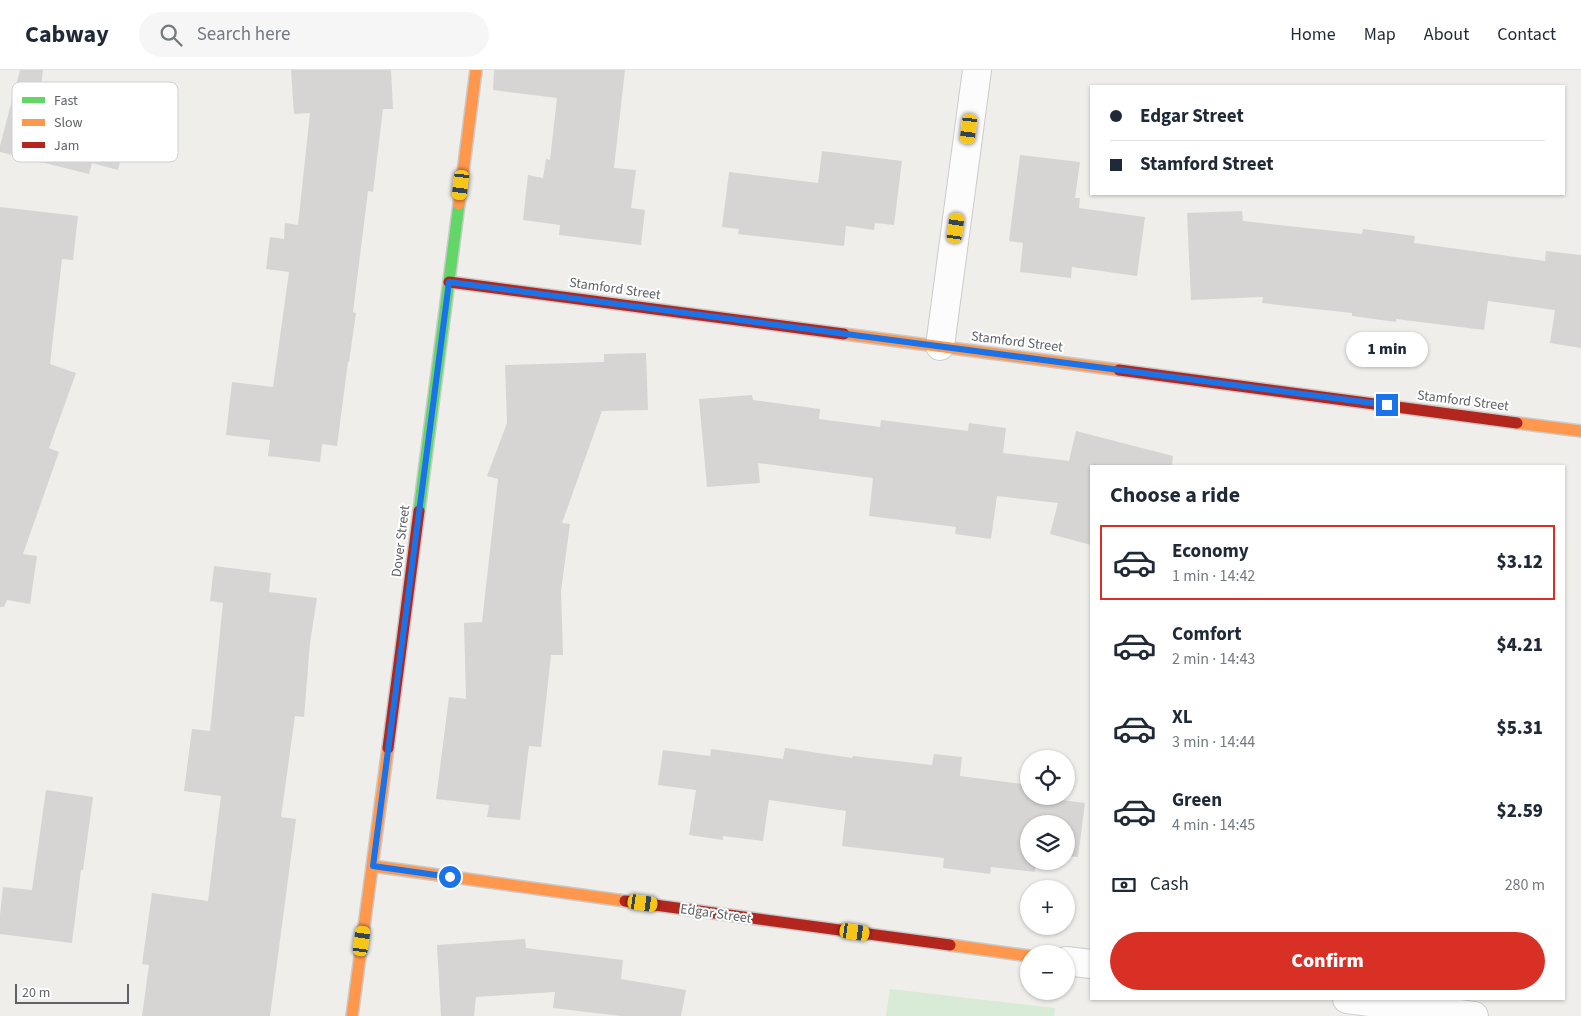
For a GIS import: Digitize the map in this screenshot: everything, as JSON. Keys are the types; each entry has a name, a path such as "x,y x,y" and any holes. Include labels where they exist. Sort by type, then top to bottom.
{"street":[{"name":"Dover Street","path":"352,1016 476,70"},
{"path":"940,346 976,70"},
{"name":"Stamford Street","path":"449,282 1581,431"},
{"name":"Edgar Street","path":"373,866 1020,955"},
{"path":"1075,962 1090,964"},
{"path":"1354,1000 1474,1016"}],"green space":[{"path":"890,989 1055,1008 1054,1016 886,1016"}],"building":[{"path":"20,70 43,70 42,82 17,82"},
{"path":"291,70 391,70 393,109 383,109 373,192 368,191 353,312 356,313 337,446 322,444 320,462 268,456 270,440 226,435 232,382 273,387 289,272 266,269 270,237 284,239 285,223 298,225 310,113 294,114"},
{"path":"494,70 625,70 614,168 636,170 631,208 645,210 641,245 559,235 560,225 523,220 528,175 543,178 546,159 550,160 557,98 493,90"},
{"path":"12,100 12,155 0,152"},
{"path":"822,151 902,161 894,225 875,223 874,230 846,226 844,246 738,234 739,229 722,227 729,172 818,183"},
{"path":"1020,155 1080,162 1075,198 1080,198 1079,208 1145,217 1137,276 1072,267 1071,278 1020,272 1023,243 1009,241"},
{"path":"40,162 120,162 118,170 92,163 89,174"},
{"path":"0,207 78,216 73,260 62,259 50,364 76,373 49,448 59,452 23,554 37,556 30,604 7,600 4,607 0,607"},
{"path":"1242,211 1243,221 1362,234 1363,229 1415,236 1414,243 1545,261 1546,251 1581,255 1581,348 1550,343 1555,310 1488,301 1484,330 1396,319 1396,322 1352,316 1352,313 1262,303 1263,297 1191,300 1187,213"},
{"path":"646,353 648,410 602,411 562,523 570,524 561,591 563,655 551,655 541,747 529,746 520,820 487,817 489,805 436,799 449,697 466,699 464,623 482,622 498,479 487,476 507,423 505,365 604,362 604,354"},
{"path":"752,395 753,400 820,409 819,419 880,427 881,420 968,431 969,423 1006,428 1003,453 1069,461 1076,431 1173,456 1172,465 1090,465 1090,545 1050,534 1058,503 997,496 991,539 955,534 956,527 869,516 873,478 758,463 760,483 707,487 699,399"},
{"path":"214,566 271,573 269,592 317,598 310,643 304,717 295,716 281,817 296,819 270,1016 142,1016 149,965 142,964 152,893 208,901 221,796 184,791 192,729 210,731 223,603 210,601"},
{"path":"785,748 852,758 853,756 932,765 934,754 962,757 960,776 1020,784 1020,805 1075,805 1075,802 1085,803 1078,857 1075,857 1075,815 1020,815 1020,870 1035,870 1035,872 991,867 990,874 943,868 944,858 842,846 846,811 769,800 763,841 723,836 723,840 689,835 696,790 658,785 663,750 710,756 711,749 783,759"},
{"path":"46,790 93,797 72,943 0,934 3,887 32,890"},
{"path":"525,939 526,948 623,960 621,979 686,990 681,1016 621,1016 553,1008 555,992 476,997 474,1016 441,1016 437,945"}],"traffic: fast":[{"path":"419,511 459,204"}],"traffic: slow":[{"path":"459,204 476,70"},
{"path":"844,334 1119,370"},
{"path":"1517,423 1581,431"},
{"path":"352,1016 388,748"},
{"path":"373,866 625,901"},
{"path":"950,945 1020,955"}],"traffic: jam":[{"path":"449,282 844,334"},
{"path":"1119,370 1517,423"},
{"path":"388,748 419,511"},
{"path":"625,901 950,945"}],"route":[{"path":"450,877 373,866 449,282 1387,405"}]}
